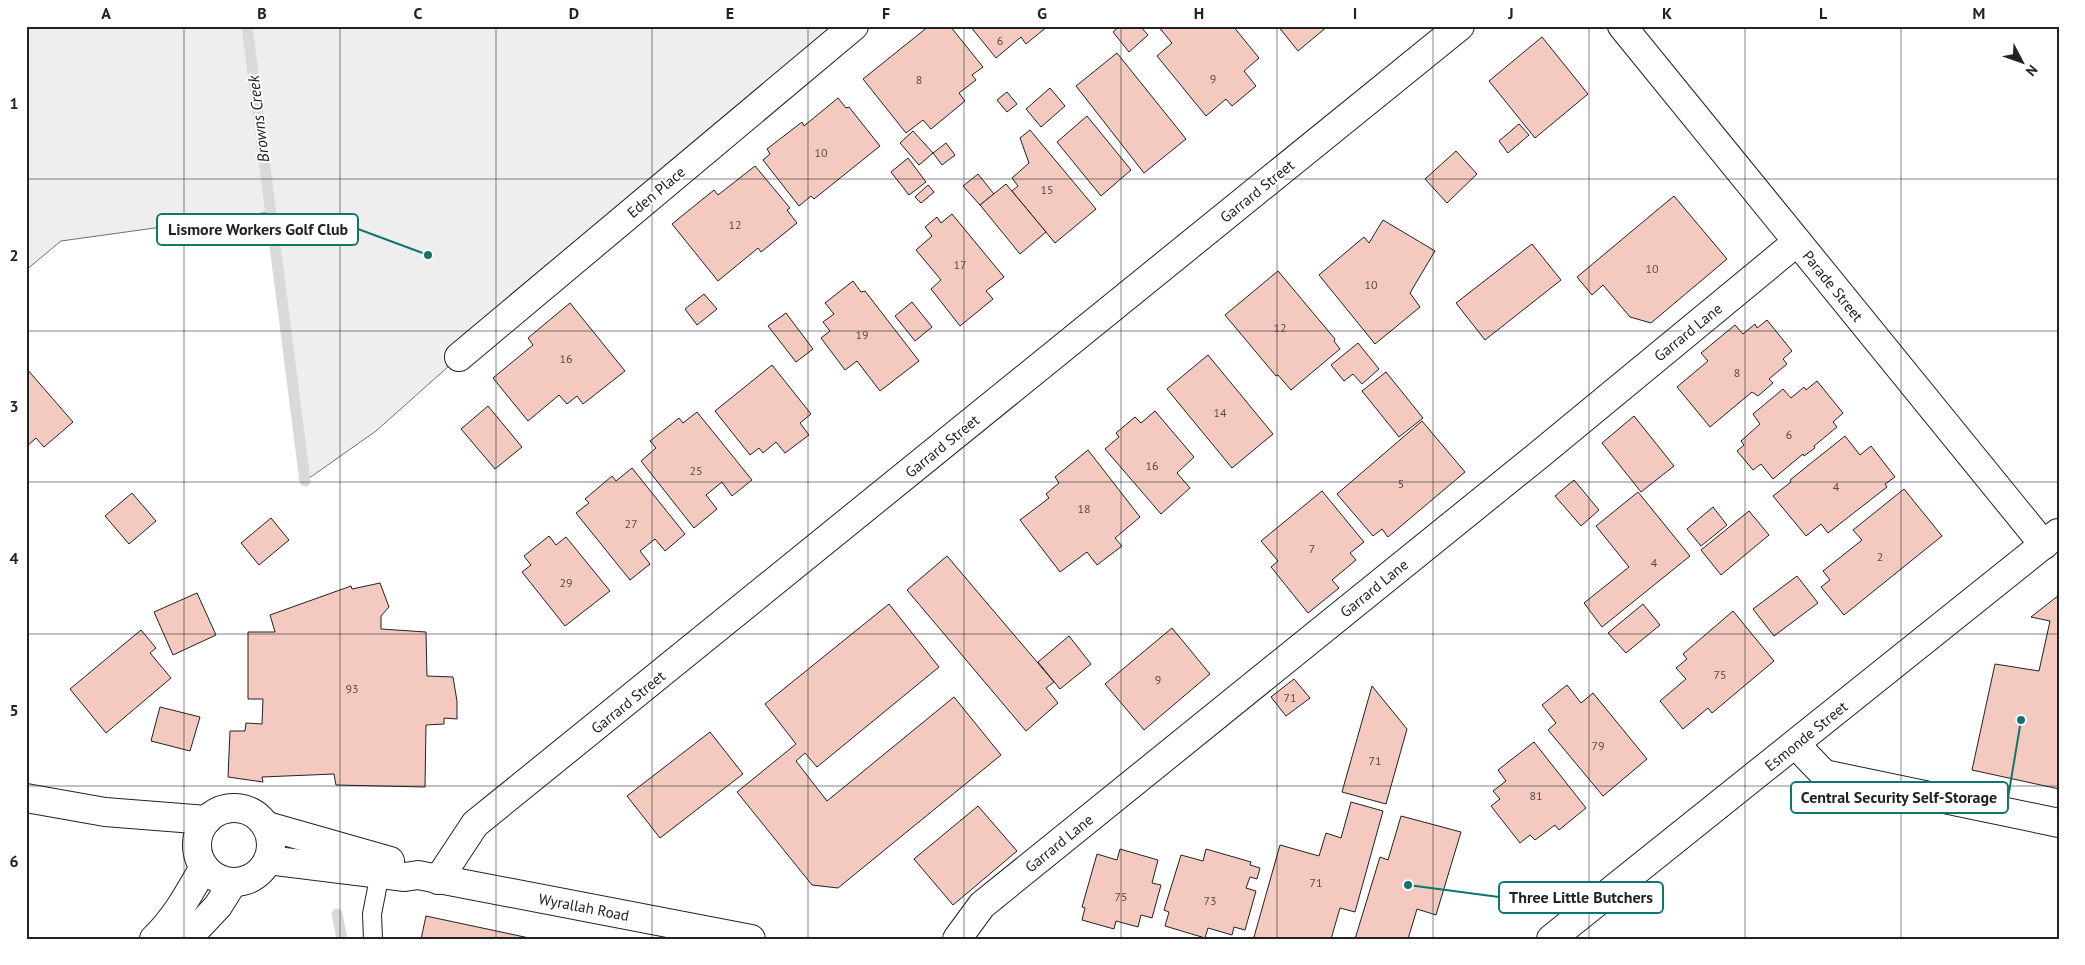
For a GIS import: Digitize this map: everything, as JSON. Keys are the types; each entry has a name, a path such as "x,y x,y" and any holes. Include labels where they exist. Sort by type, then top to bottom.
{"street":[{"name":"Eden Place","path":"459,357 854,26"},
{"name":"Garrard Street","path":"428,878 475,824 1460,26"},
{"name":"Parade Street","path":"1622,26 1797,242 2052,539"},
{"name":"Garrard Lane","path":"957,939 982,905 1532,461 1797,242"},
{"name":"Esmonde Street","path":"1552,939 2052,539"},
{"path":"1796,745 1824,774 2059,823"},
{"path":"26,798 105,812 202,843 217,878 233,882 242,881 258,874 268,860 271,842 267,826 260,817 249,810 238,808 226,808 215,813 202,843 182,906 168,926 154,939"},
{"name":"Wyrallah Road","path":"267,826 408,866 428,878"},
{"name":"Wyrallah Road","path":"268,860 428,878 751,939"},
{"path":"188,939 218,906 233,882"}],"lane":[{"path":"373,939 372,914 380,873"}],"shaded area":[{"path":"26,26 854,26 459,357 376,431 305,481 270,212 61,241 26,270"}],"building":[{"path":"929,26 950,26 983,67 972,75 976,80 959,93 965,101 931,129 923,120 906,133 863,79"},
{"path":"970,26 1048,26 1026,44 1021,37 996,58"},
{"path":"1120,26 1140,26 1148,35 1129,52 1113,32"},
{"path":"1158,26 1233,26 1259,58 1244,71 1256,86 1232,106 1226,99 1206,116 1157,56 1172,43"},
{"path":"1278,26 1328,26 1298,51"},
{"path":"1542,37 1588,94 1535,138 1489,81"},
{"path":"1117,53 1186,139 1144,173 1076,86"},
{"path":"1050,88 1065,106 1041,127 1026,109"},
{"path":"1007,92 1017,104 1007,112 997,100"},
{"path":"838,98 846,108 849,107 880,146 814,199 811,196 799,206 763,160 770,154 767,149 802,122 804,126"},
{"path":"1087,116 1131,170 1101,196 1057,142"},
{"path":"1519,124 1529,135 1508,153 1499,141"},
{"path":"1030,130 1096,209 1055,243 1012,191 1018,186 1012,178 1029,163 1020,138"},
{"path":"913,131 933,153 919,165 900,143"},
{"path":"946,143 955,155 942,165 933,153"},
{"path":"1456,151 1477,174 1447,203 1425,179"},
{"path":"908,158 926,182 909,195 891,172"},
{"path":"755,166 790,208 787,210 797,223 761,252 758,248 718,281 672,224 714,190 718,195"},
{"path":"978,174 994,194 980,205 963,186"},
{"path":"1006,184 1046,232 1020,254 980,205"},
{"path":"928,185 934,192 921,203 915,197"},
{"path":"1674,196 1727,259 1651,323 1630,317 1603,285 1592,295 1577,277"},
{"path":"952,214 1004,277 986,291 993,299 960,326 931,289 941,280 916,250 932,236 925,227 937,217 941,223"},
{"path":"1383,220 1435,251 1410,293 1420,307 1375,344 1319,275 1364,237 1369,243"},
{"path":"1532,244 1561,280 1485,340 1456,303"},
{"path":"1278,271 1335,339 1334,341 1340,349 1291,390 1278,375 1276,376 1225,315"},
{"path":"853,281 861,292 865,291 919,361 880,391 857,361 845,370 821,338 830,331 823,322 834,314 825,303"},
{"path":"704,294 717,309 697,325 685,309"},
{"path":"912,302 932,327 915,341 895,316"},
{"path":"570,303 625,371 583,404 577,396 567,404 559,395 528,421 493,378 533,345 528,338"},
{"path":"786,313 813,349 796,362 768,326"},
{"path":"1767,320 1792,351 1783,359 1787,364 1769,379 1773,383 1758,396 1752,392 1710,427 1677,387 1708,361 1701,353 1735,325 1743,334 1755,324 1757,328"},
{"path":"1358,343 1379,369 1362,384 1353,374 1344,381 1331,365"},
{"path":"1208,355 1273,434 1232,468 1167,389"},
{"path":"772,365 811,414 800,423 809,435 785,453 776,442 763,453 759,448 750,455 715,411"},
{"path":"26,368 73,422 44,447 36,438 26,447"},
{"path":"1386,372 1423,418 1399,437 1362,391"},
{"path":"1817,381 1843,413 1833,422 1837,427 1814,446 1815,448 1804,456 1803,454 1773,479 1761,464 1753,470 1737,451 1744,445 1741,441 1760,424 1753,414 1783,389 1791,398 1804,387 1806,390"},
{"path":"488,406 522,447 495,469 461,429"},
{"path":"1155,411 1194,457 1177,473 1190,488 1161,514 1105,449 1119,437 1116,433 1135,417 1141,423"},
{"path":"697,412 752,480 732,496 722,482 706,495 717,509 694,528 641,461 656,448 650,441 679,418 683,423"},
{"path":"1634,416 1674,466 1641,492 1602,443"},
{"path":"1422,421 1465,472 1388,537 1382,529 1373,536 1337,494"},
{"path":"1845,436 1860,455 1871,446 1895,477 1885,484 1887,487 1828,533 1821,524 1806,536 1773,496"},
{"path":"1088,450 1140,517 1115,538 1122,546 1097,565 1087,552 1060,572 1020,520 1049,498 1046,494 1059,483 1055,477"},
{"path":"632,468 685,534 665,551 655,539 640,551 650,564 630,580 576,513 589,503 585,499 612,476 616,481"},
{"path":"1574,480 1599,510 1581,526 1555,496"},
{"path":"1904,489 1942,536 1844,615 1821,587 1830,580 1823,571 1862,540 1853,530"},
{"path":"1322,491 1364,542 1350,553 1356,560 1332,580 1339,588 1308,613 1271,567 1278,561 1261,541"},
{"path":"1638,492 1690,556 1602,627 1584,603 1629,567 1596,526"},
{"path":"132,493 156,521 129,544 105,516"},
{"path":"1713,507 1727,525 1701,546 1687,529"},
{"path":"1749,511 1769,535 1721,575 1701,550"},
{"path":"271,518 289,540 259,565 241,543"},
{"path":"549,536 556,545 566,537 610,591 565,626 522,572 531,565 524,556"},
{"path":"947,556 1054,682 1046,688 1058,703 1026,731 907,590"},
{"path":"1797,576 1818,603 1774,636 1753,609"},
{"path":"380,583 389,607 381,616 381,629 426,632 427,676 453,677 457,701 457,719 444,718 444,724 426,725 425,787 336,785 334,774 262,777 263,782 228,777 230,731 245,731 246,723 262,724 263,699 248,699 248,632 275,632 270,615 351,586 352,589"},
{"path":"197,593 216,635 173,655 154,612"},
{"path":"2059,595 2059,789 1972,770 1995,664 2039,671 2050,621 2031,617"},
{"path":"889,604 939,667 817,767 805,753 796,761 827,801 954,697 1001,755 838,888 812,885 737,792 796,744 765,704"},
{"path":"1643,604 1660,625 1626,653 1608,633"},
{"path":"1733,611 1774,661 1712,713 1708,708 1683,729 1660,701 1686,679 1676,668 1687,659 1683,654"},
{"path":"1172,628 1210,674 1144,730 1105,684"},
{"path":"141,630 156,648 150,653 171,678 106,733 70,689"},
{"path":"1069,636 1091,664 1060,689 1038,662"},
{"path":"1294,679 1310,698 1286,716 1271,697"},
{"path":"1567,685 1581,703 1593,693 1647,759 1603,796 1548,730 1556,723 1542,705"},
{"path":"1372,686 1407,729 1386,804 1342,792"},
{"path":"160,707 200,717 190,751 151,741"},
{"path":"710,732 743,774 660,838 627,796"},
{"path":"1534,742 1586,808 1559,830 1555,825 1535,840 1530,835 1520,843 1491,806 1500,799 1493,791 1506,781 1498,770"},
{"path":"1351,802 1383,811 1355,912 1340,908 1331,939 1261,939 1254,937 1280,845 1319,856 1326,833 1341,838"},
{"path":"978,806 1017,851 953,905 914,859"},
{"path":"1401,816 1461,832 1436,915 1417,909 1408,939 1355,939 1380,857 1388,860"},
{"path":"1120,849 1158,860 1152,883 1161,885 1152,918 1141,915 1138,927 1116,921 1114,929 1082,920 1085,908 1082,907 1097,854 1117,860"},
{"path":"1206,849 1251,862 1250,865 1260,868 1257,879 1250,877 1246,888 1256,891 1245,930 1234,927 1232,935 1208,928 1205,938 1165,926 1169,912 1164,910 1181,855 1203,861"},
{"path":"426,916 534,939 421,939"}],"waterway":[{"name":"Browns Creek","path":"247,26 305,481"},
{"path":"337,914 342,939"}],"place":[{"name":"Lismore Workers Golf Club","path":"428,255"},
{"name":"Central Security Self-Storage","path":"2021,720"},
{"name":"Three Little Butchers","path":"1408,885"}]}
